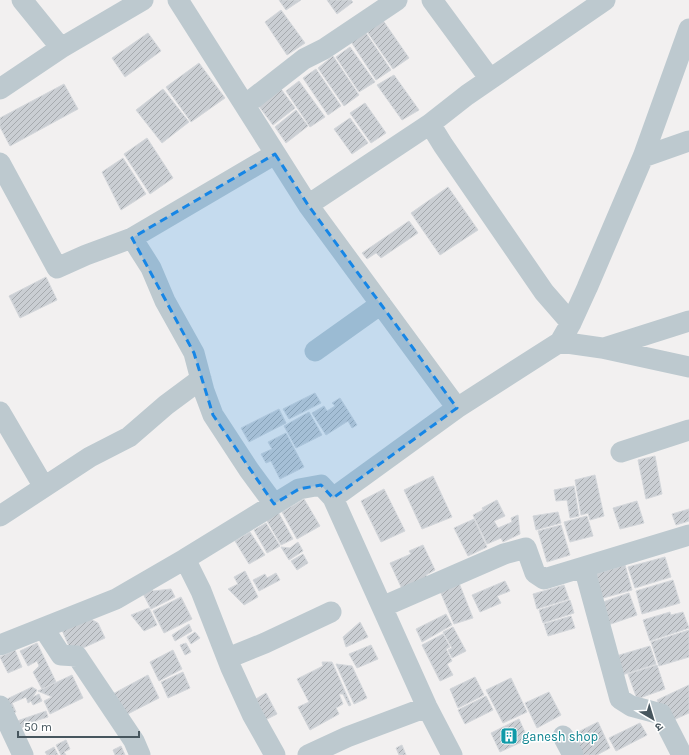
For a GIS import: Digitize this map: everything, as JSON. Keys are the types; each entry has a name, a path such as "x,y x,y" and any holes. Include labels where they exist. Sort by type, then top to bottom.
{"street":[{"path":"22,0 61,48"},
{"path":"0,89 61,48 143,0"},
{"path":"178,0 308,205 458,408"},
{"path":"245,105 304,59 324,49 397,0"},
{"path":"432,0 490,80"},
{"path":"308,205 430,124 490,80 605,0"},
{"path":"333,498 458,408 560,342 571,323 643,157 689,29"},
{"path":"430,124 544,292 571,323"},
{"path":"643,157 689,141"},
{"path":"0,163 57,268 86,255 132,238 276,154"},
{"path":"132,238 151,268 166,301 194,352 201,379 214,415 249,470 274,504"},
{"path":"315,351 381,304"},
{"path":"602,348 689,321"},
{"path":"560,342 602,348 689,367"},
{"path":"0,516 90,457 129,436 166,405 201,379"},
{"path":"0,412 44,488"},
{"path":"621,452 689,430"},
{"path":"0,646 116,599 185,559 299,489 321,485 333,498 427,707 452,755"},
{"path":"382,607 504,554 526,548 535,573 544,579 584,567 688,541"},
{"path":"185,559 201,591 252,714 275,755"},
{"path":"584,567 620,699 631,706 661,714 682,755"},
{"path":"228,658 265,643 331,612"},
{"path":"44,629 61,655 77,656 134,741 140,755"},
{"path":"0,706 23,755"},
{"path":"308,755 347,737 427,707"},
{"path":"563,736 573,755"}],"highlighted area":[{"path":"275,154 308,205 457,408 333,498 321,485 299,489 274,504 213,415 194,353 132,238"}],"building":[{"path":"279,0 301,0 286,10"},
{"path":"327,0 351,0 353,2 337,14"},
{"path":"281,10 305,43 287,55 265,22"},
{"path":"382,19 409,58 393,69 366,30"},
{"path":"364,30 391,70 376,80 350,40"},
{"path":"148,33 161,51 125,77 112,58"},
{"path":"350,47 375,82 359,92 336,57"},
{"path":"333,56 359,95 344,106 318,68"},
{"path":"199,63 225,98 191,122 166,87"},
{"path":"316,69 341,106 328,115 303,78"},
{"path":"394,75 419,110 402,120 377,85"},
{"path":"299,81 325,117 310,127 286,91"},
{"path":"64,84 78,109 10,146 0,127 0,118"},
{"path":"163,89 189,122 162,143 136,110"},
{"path":"281,89 295,108 273,125 258,105"},
{"path":"365,103 386,133 371,143 350,113"},
{"path":"296,110 308,126 286,143 275,127"},
{"path":"350,118 368,143 352,154 334,129"},
{"path":"147,138 173,178 150,194 124,154"},
{"path":"123,158 146,194 121,210 102,172"},
{"path":"448,187 478,230 440,255 411,213"},
{"path":"409,221 418,233 381,258 376,253 367,259 362,253"},
{"path":"46,277 57,300 20,318 9,296"},
{"path":"315,393 321,403 289,419 283,409"},
{"path":"340,398 357,425 352,428 348,421 326,435 312,413 324,406 327,411 335,406 332,403"},
{"path":"279,409 286,423 249,442 241,428"},
{"path":"309,412 322,435 296,448 284,426"},
{"path":"286,433 304,467 280,479 271,461 266,463 261,454 272,449 268,442"},
{"path":"655,456 662,494 646,499 638,460"},
{"path":"595,475 604,516 590,520 588,513 581,515 575,480"},
{"path":"433,476 452,517 422,529 404,490"},
{"path":"574,486 579,516 570,518 567,500 556,501 554,490"},
{"path":"384,489 405,531 381,542 361,501"},
{"path":"304,499 320,526 297,539 282,512"},
{"path":"497,500 505,516 494,521 498,528 512,522 511,518 518,515 520,534 503,542 501,538 487,544 473,515"},
{"path":"637,501 644,523 620,529 613,508"},
{"path":"689,509 689,521 676,525 672,514"},
{"path":"278,512 293,539 281,545 266,519"},
{"path":"558,512 561,523 536,530 533,516"},
{"path":"587,516 593,536 570,542 564,522"},
{"path":"474,519 487,547 468,556 454,528"},
{"path":"266,523 280,546 267,553 254,530"},
{"path":"561,525 570,555 547,562 538,531"},
{"path":"250,532 265,555 249,564 235,541"},
{"path":"298,542 303,551 289,560 281,547 290,548"},
{"path":"423,545 435,570 426,575 427,577 402,589 390,563 411,554 409,551"},
{"path":"303,554 308,563 297,570 291,561"},
{"path":"665,557 671,577 635,588 628,567"},
{"path":"625,565 632,590 596,600 589,576"},
{"path":"245,571 258,597 244,605 228,589 238,584 234,577"},
{"path":"276,573 280,580 259,591 253,580 265,574 267,578"},
{"path":"673,580 680,603 642,614 636,591"},
{"path":"505,581 510,591 497,596 501,603 480,612 472,595"},
{"path":"149,583 153,591 171,589 175,597 151,609 140,588"},
{"path":"459,583 473,618 454,624 440,591"},
{"path":"564,585 569,599 537,609 533,594"},
{"path":"629,593 637,615 605,626 597,604"},
{"path":"181,597 192,619 164,633 153,611"},
{"path":"570,600 574,613 543,623 539,610"},
{"path":"149,608 157,625 144,631 131,615"},
{"path":"670,612 671,615 683,612 689,628 650,641 643,620"},
{"path":"446,614 452,625 422,642 416,629"},
{"path":"571,616 575,628 548,636 544,624"},
{"path":"89,618 98,623 105,638 72,653 62,630"},
{"path":"360,622 368,637 346,647 343,637"},
{"path":"189,624 192,631 175,641 172,635"},
{"path":"453,627 466,651 452,658 448,650 452,648 443,632"},
{"path":"689,630 689,657 659,666 651,642"},
{"path":"195,632 200,638 191,644 187,637"},
{"path":"443,634 450,647 446,649 452,661 447,664 453,675 440,681 422,645"},
{"path":"37,643 56,682 42,689 33,672 39,666 37,661 28,666 20,651"},
{"path":"186,643 191,652 185,655 180,645"},
{"path":"371,645 378,659 357,668 349,654"},
{"path":"650,646 656,664 622,675 616,656"},
{"path":"15,650 22,667 8,673 0,657"},
{"path":"173,650 182,669 159,681 150,662"},
{"path":"322,662 332,662 351,705 349,706 343,694 339,694 343,704 336,708 339,714 310,730 298,707 309,702 297,679 323,666"},
{"path":"336,664 352,666 367,698 354,704"},
{"path":"657,665 665,689 637,699 628,674"},
{"path":"183,672 190,688 168,698 161,682"},
{"path":"72,675 83,698 50,714 44,701 52,697 38,691"},
{"path":"148,675 159,698 120,718 109,696"},
{"path":"475,677 484,695 458,708 450,689"},
{"path":"511,678 527,712 503,723 486,690"},
{"path":"689,685 689,713 669,722 657,700"},
{"path":"32,687 37,690 33,697 39,694 42,701 33,705 31,701 28,703 26,697 12,703 16,712 8,715 5,700"},
{"path":"549,692 561,715 537,728 525,703"},
{"path":"266,693 277,714 265,720 254,700"},
{"path":"486,696 493,710 465,724 458,710"},
{"path":"46,711 48,717 17,730 17,721"},
{"name":"ganesh shop","path":"519,719 528,739 500,752 491,733"},
{"path":"598,722 610,748 597,755 577,755 568,737"},
{"path":"640,723 647,735 616,751 609,738"},
{"path":"66,740 70,749 64,752 66,755 61,755 56,745"},
{"path":"402,745 406,755 399,755 396,748"},
{"path":"121,746 125,755 115,755 113,750"},
{"path":"54,747 58,755 47,755 45,752"}],"place":[{"name":"ganesh shop","path":"509,736"}]}
